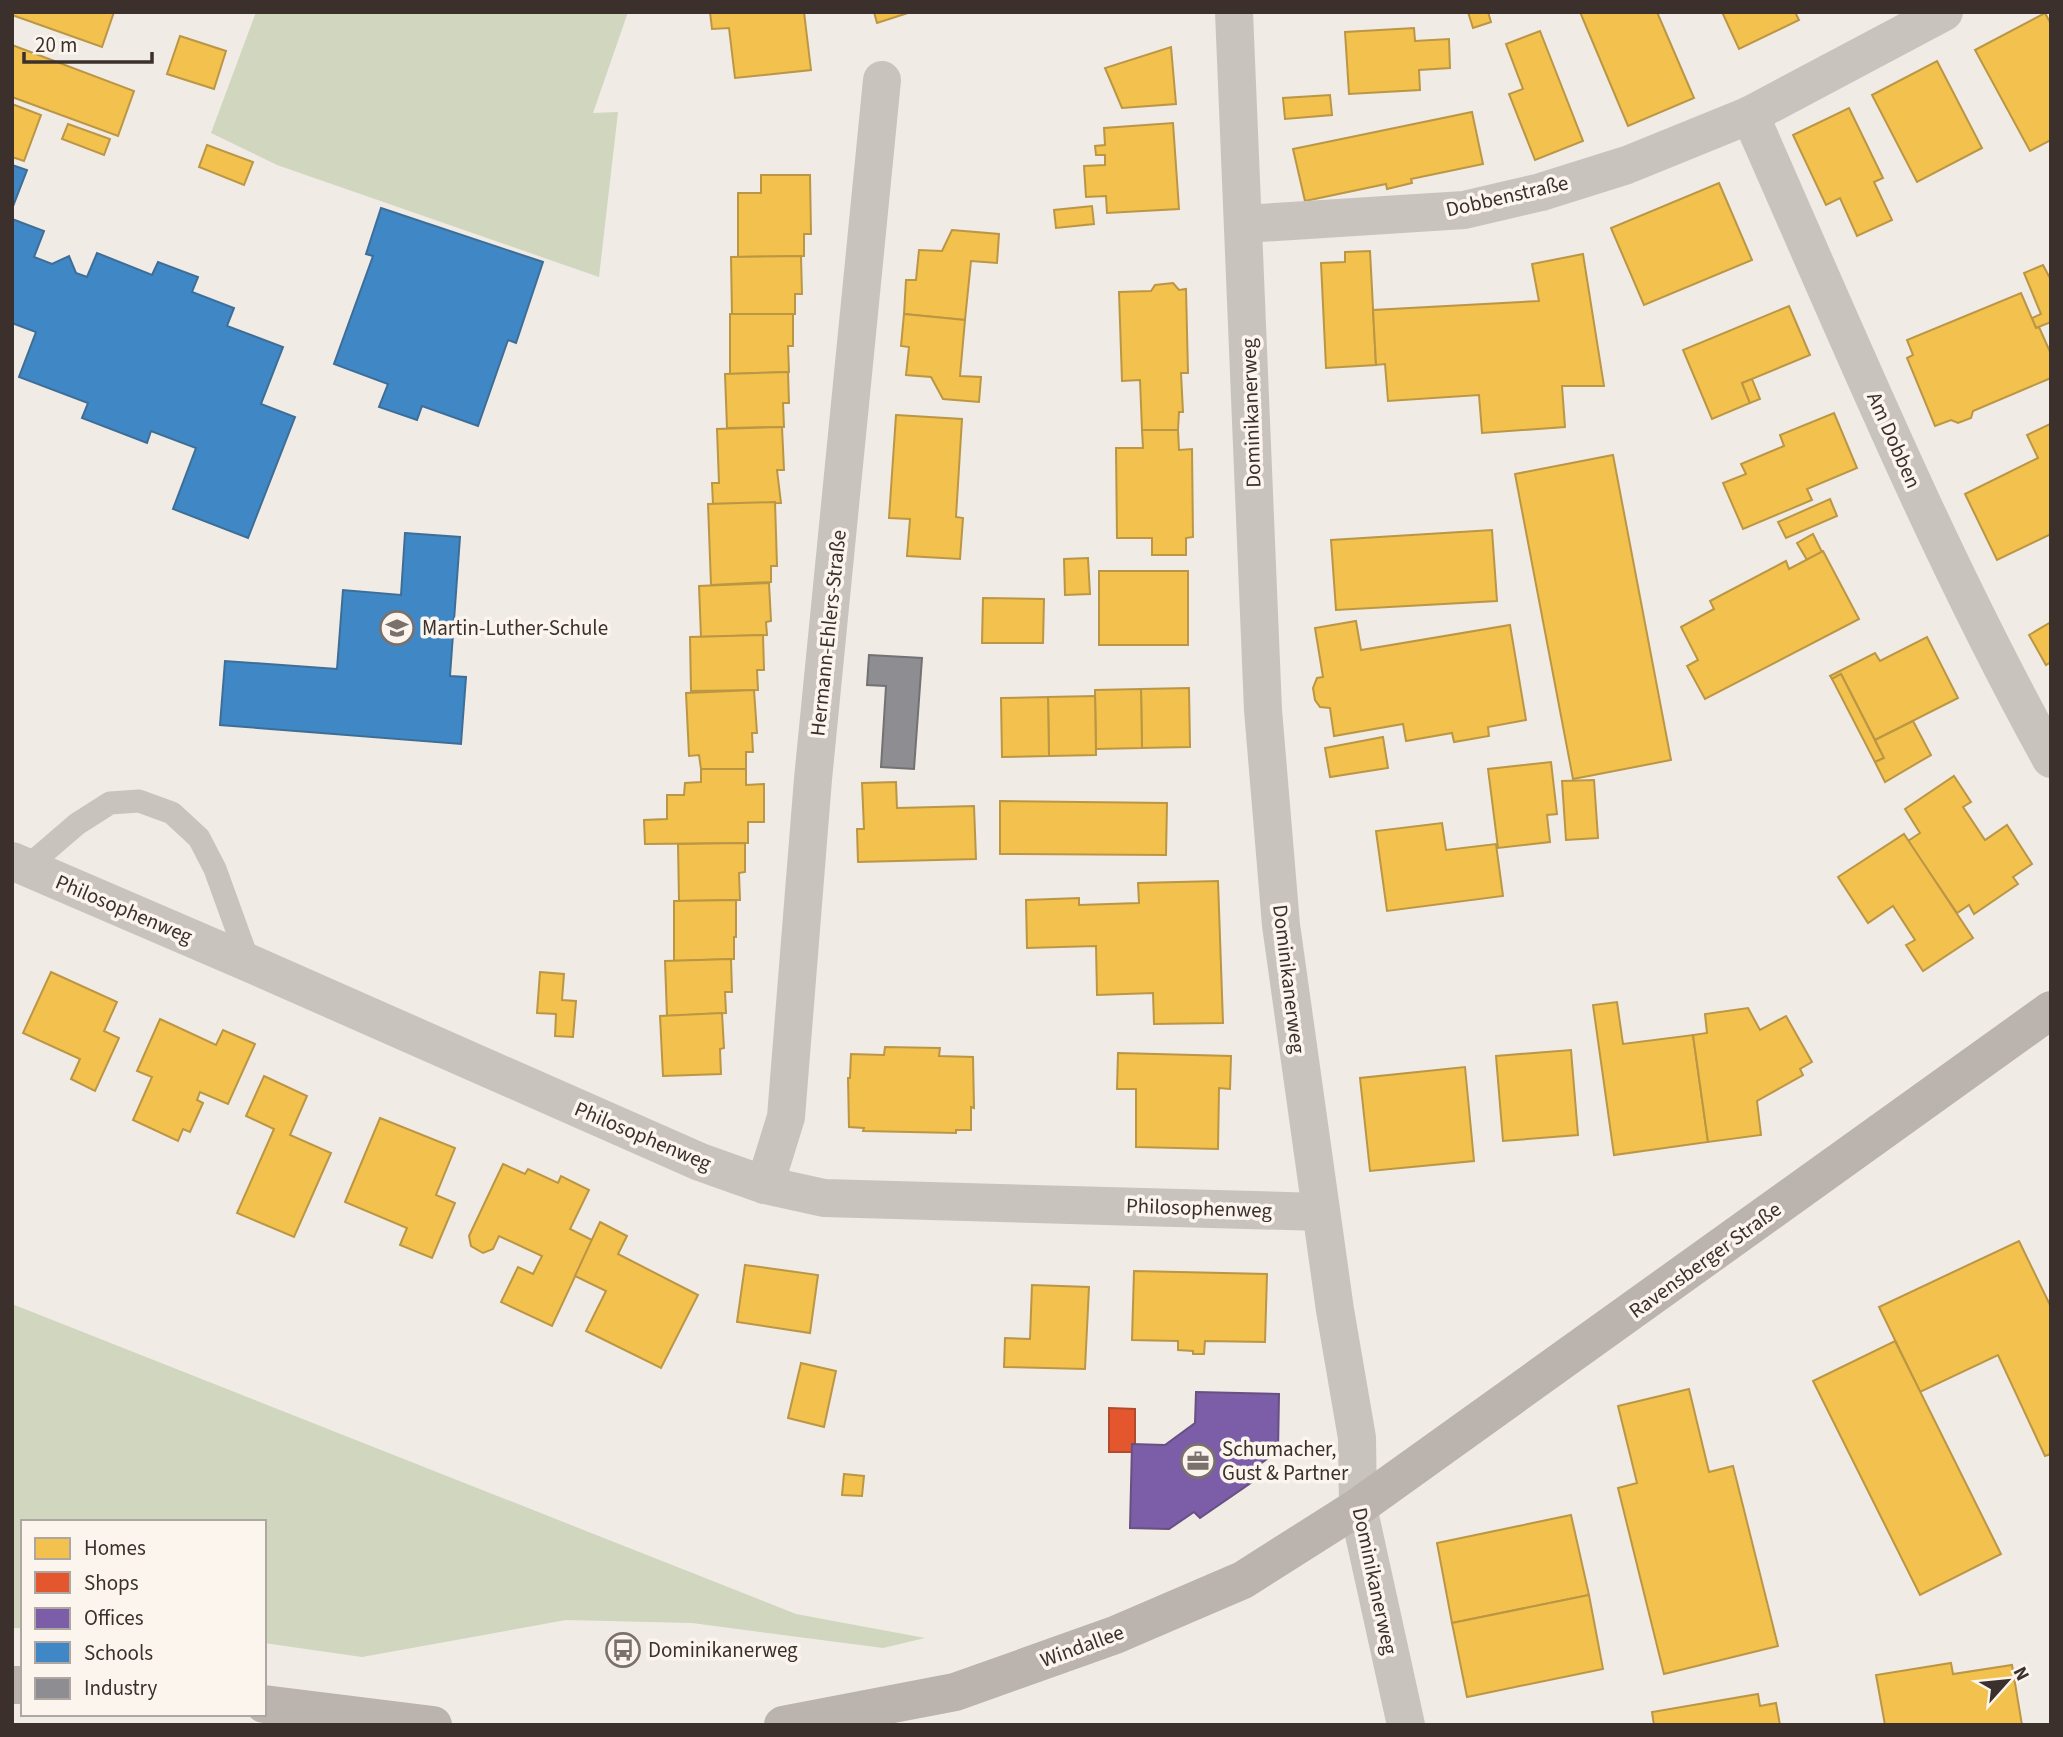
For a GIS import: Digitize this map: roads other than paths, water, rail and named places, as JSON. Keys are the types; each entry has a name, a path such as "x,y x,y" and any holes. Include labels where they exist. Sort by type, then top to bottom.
{"main road":[{"name":"Ravensberger Straße","path":"1358,1507 2051,1010"},
{"name":"Windallee","path":"783,1725 955,1692 1115,1635 1243,1580 1358,1507"},
{"path":"266,1704 433,1725"}],"street":[{"path":"1234,12 1244,224"},
{"name":"Dobbenstraße","path":"1244,224 1464,210 1541,192 1627,165 1750,115 1944,12"},
{"name":"Hermann-Ehlers-Straße","path":"765,1185 786,1117 815,765 882,80"},
{"name":"Am Dobben","path":"1750,115 1935,534 2051,759"},
{"name":"Dominikanerweg","path":"1244,224 1263,710 1281,925 1335,1310 1357,1438 1358,1507 1406,1725"},
{"name":"Philosophenweg","path":"20,864 700,1162 765,1185 824,1198 1321,1212"}],"lane":[{"path":"20,864 110,803 139,802 173,813 199,838 215,869 249,963"}],"place":[{"name":"Martin-Luther-Schule","path":"397,628"},
{"name":"Schumacher, Gust & Partner","path":"1198,1461"},
{"name":"Dominikanerweg","path":"623,1650"}]}
